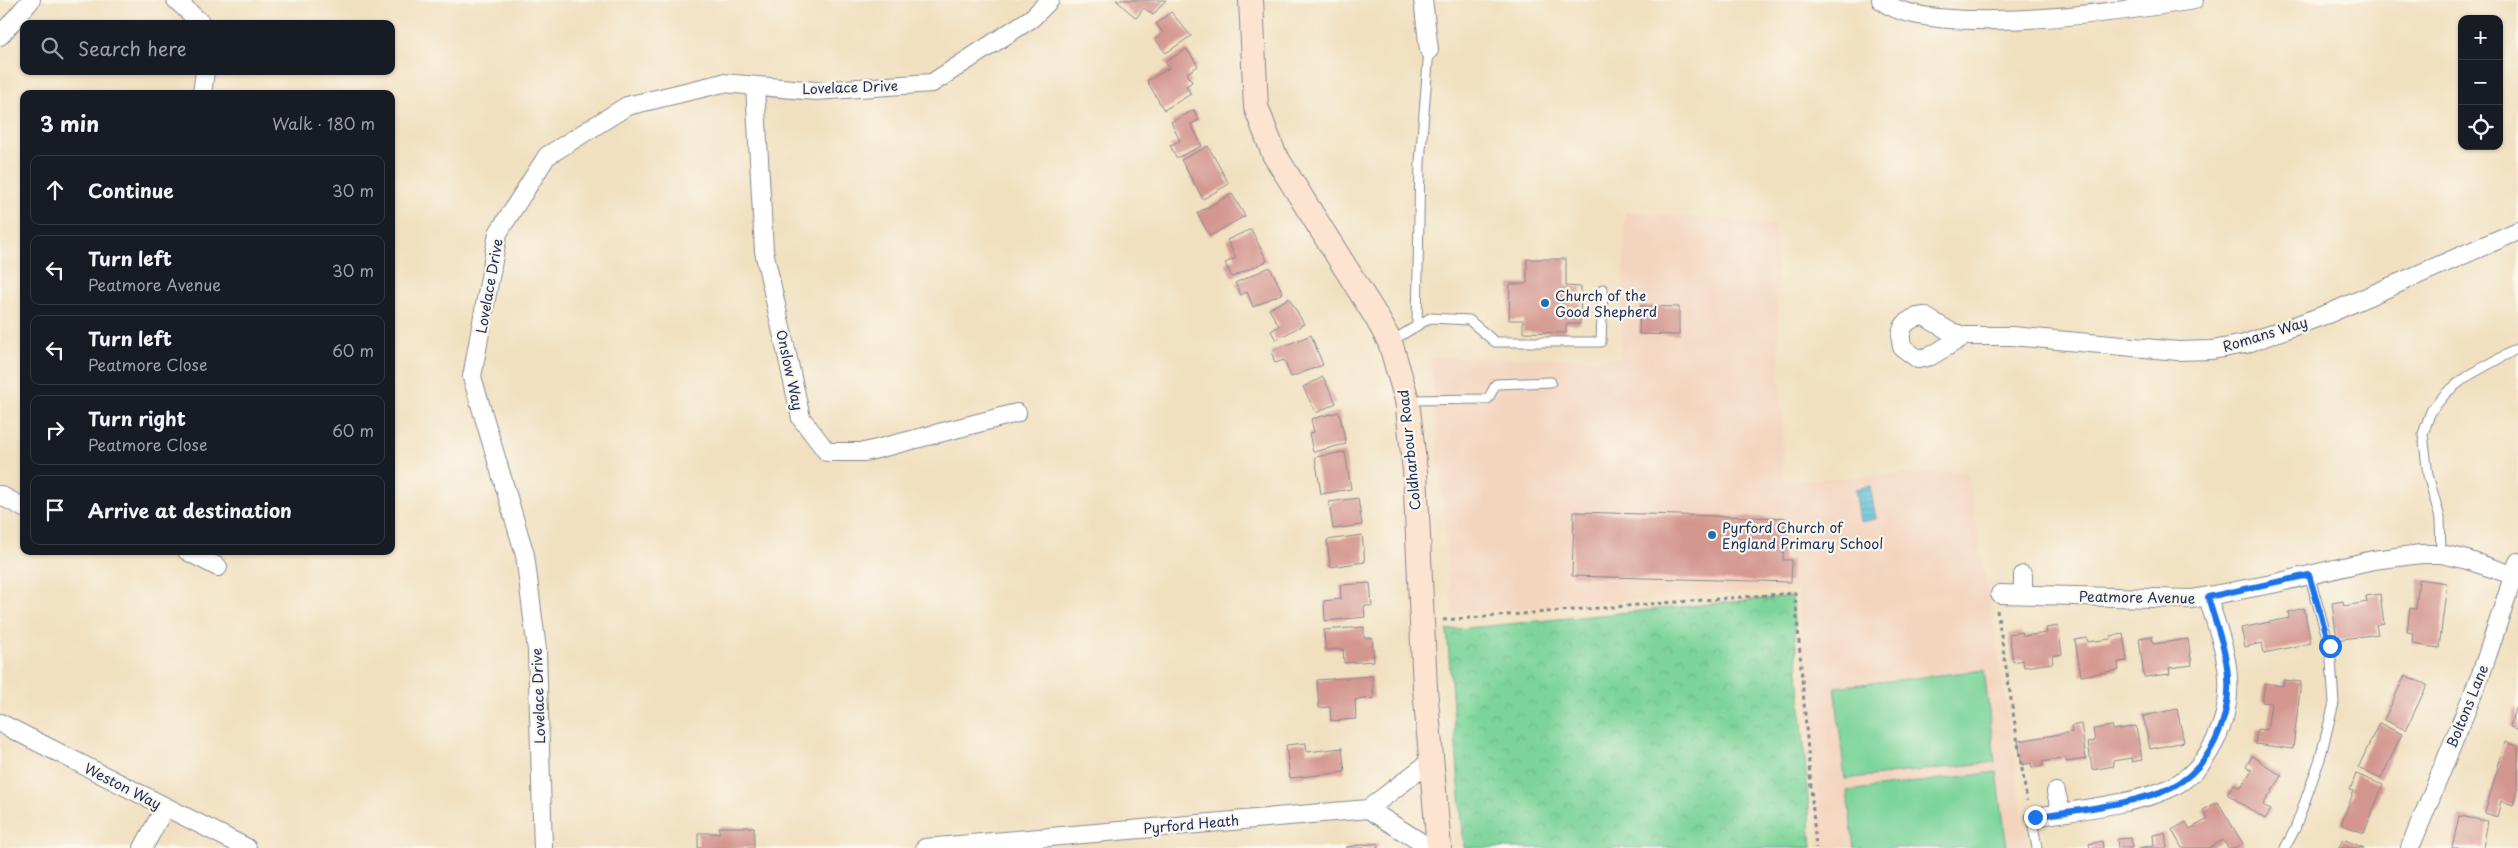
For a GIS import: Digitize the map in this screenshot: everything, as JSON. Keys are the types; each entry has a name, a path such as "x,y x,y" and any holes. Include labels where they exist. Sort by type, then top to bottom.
{"main road":[{"name":"Coldharbour Road","path":"1251,0 1256,108 1274,154 1377,318 1390,342 1407,400 1415,471 1425,688 1439,848"}],"street":[{"path":"0,36 31,0"},
{"path":"176,0 198,20"},
{"name":"Lovelace Drive","path":"543,848 537,650 526,555 472,377 498,233 547,156 627,106 723,83 816,91 932,83 1032,18 1050,0"},
{"path":"1423,0 1429,50"},
{"path":"1881,0 1901,11 1917,16 1975,19 2062,16 2194,0"},
{"path":"203,90 204,75"},
{"name":"Onslow Way","path":"755,86 764,251 801,418 828,452 865,452 1017,413"},
{"name":"Romans Way","path":"1964,336 2012,336 2178,352 2212,350 2245,344 2304,323 2518,231"},
{"path":"0,495 20,506"},
{"name":"Peatmore Avenue","path":"2000,594 2173,598 2208,597 2373,560 2442,554 2515,568"},
{"path":"195,555 218,567"},
{"name":"Boltons Lane","path":"2410,848 2481,674 2515,568"},
{"path":"2023,575 2023,594"},
{"path":"2035,817 2137,798 2172,787 2194,772 2208,753 2227,707 2228,677 2208,597"},
{"name":"Weston Way","path":"0,723 247,848"},
{"path":"1430,848 1368,809 1431,761"},
{"path":"2056,792 2061,812"},
{"path":"143,848 165,807"},
{"name":"Pyrford Heath","path":"925,848 1368,809"}],"lane":[{"path":"1417,326 1420,162 1429,50"},
{"path":"1390,342 1430,318 1469,320 1495,342 1601,342 1603,290"},
{"path":"2442,554 2440,518 2428,475 2423,434 2431,412 2446,393 2466,377 2518,348"},
{"path":"1407,400 1488,399 1496,384 1551,382"},
{"path":"2285,848 2296,829 2320,759 2334,703 2330,646 2309,575"},
{"path":"2035,817 2033,826 2037,848"}],"path":[{"path":"1439,621 1795,593 1816,848"},
{"path":"2000,594 1996,613 2024,796 2035,817"}],"shaded area":[{"name":"Pyrford Church of England Primary School","path":"1625,211 1775,225 1784,481 1967,470 1996,639 2028,848 1819,848 1798,589 1452,613 1431,357 1621,359"}],"green space":[{"path":"1792,596 1812,848 1464,848 1447,630"},
{"path":"1984,670 1995,762 1845,779 1835,687"},
{"path":"1997,772 2007,848 1854,848 1847,791"}],"water":[{"path":"1870,486 1876,519 1860,522 1855,489"}],"building":[{"path":"1116,0 1166,0 1153,15 1144,8 1136,18"},
{"path":"1171,12 1191,36 1166,53 1155,39 1163,33 1156,24"},
{"path":"1187,49 1198,66 1187,73 1192,82 1186,86 1191,94 1164,110 1147,81 1169,68 1165,62"},
{"path":"1194,110 1199,120 1191,124 1202,146 1176,158 1170,145 1180,141 1171,122"},
{"path":"1208,146 1229,184 1203,199 1181,160"},
{"path":"1232,194 1245,216 1210,236 1197,213"},
{"path":"1251,229 1267,261 1232,277 1225,263 1236,258 1227,240"},
{"name":"Church of the Good Shepherd","path":"1527,259 1566,259 1566,286 1581,287 1580,324 1566,324 1566,333 1523,332 1523,320 1509,320 1510,284 1527,284"},
{"path":"1270,267 1283,293 1253,307 1247,292 1241,295 1235,283"},
{"path":"1289,298 1304,324 1276,340 1271,331 1279,326 1269,309"},
{"path":"1640,306 1679,307 1679,335 1639,334"},
{"path":"1311,335 1323,365 1291,377 1284,360 1275,363 1271,351"},
{"path":"1323,377 1336,403 1316,413 1303,387"},
{"path":"1339,412 1346,444 1313,452 1309,433 1314,432 1311,419"},
{"path":"1345,452 1351,489 1321,494 1315,457"},
{"path":"1358,498 1362,525 1333,529 1329,502"},
{"path":"1574,512 1785,518 1783,560 1792,560 1791,582 1572,576"},
{"path":"1362,535 1365,562 1330,567 1327,540"},
{"path":"2419,579 2447,583 2439,648 2412,644 2413,633 2407,632 2410,608 2416,609"},
{"path":"1370,583 1372,606 1364,606 1365,617 1325,621 1324,601 1341,599 1340,585"},
{"path":"2380,594 2384,623 2376,625 2378,634 2337,640 2332,603 2343,601 2344,606 2367,602 2366,596"},
{"path":"2304,608 2311,643 2264,653 2262,643 2245,647 2241,628 2289,618 2288,612"},
{"path":"2058,626 2062,654 2052,656 2053,663 2024,667 2023,660 2013,662 2009,634 2022,632 2023,636 2047,633 2046,628"},
{"path":"1364,627 1364,638 1372,638 1374,661 1344,663 1343,649 1325,650 1324,630"},
{"path":"2123,634 2127,661 2118,662 2119,670 2081,676 2075,640 2087,638 2088,642 2111,639 2111,636"},
{"path":"2152,636 2153,644 2188,639 2192,665 2169,668 2170,674 2144,677 2139,638"},
{"path":"2405,675 2427,685 2406,730 2384,720"},
{"path":"1372,676 1374,698 1355,700 1356,719 1331,721 1330,707 1319,708 1317,680"},
{"path":"2284,680 2301,682 2293,749 2255,744 2257,729 2267,730 2271,703 2262,702 2265,683 2283,686"},
{"path":"2515,708 2518,709 2518,729 2510,727"},
{"path":"2177,709 2184,742 2150,749 2143,716"},
{"path":"2379,723 2402,734 2381,779 2358,768"},
{"path":"2081,724 2086,759 2066,762 2066,758 2042,762 2043,766 2032,768 2031,763 2022,765 2018,741 2072,732 2071,726"},
{"path":"2112,726 2113,730 2136,726 2142,760 2132,762 2131,758 2113,761 2114,766 2092,770 2088,742 2095,741 2093,729"},
{"path":"2505,742 2518,746 2518,787 2513,805 2501,801 2497,817 2485,813"},
{"path":"1306,743 1307,752 1342,748 1345,772 1290,778 1286,745"},
{"path":"2252,756 2282,776 2263,805 2271,810 2265,819 2227,794 2234,784 2240,788 2252,770 2246,766"},
{"path":"2356,774 2383,785 2364,833 2341,824 2354,791 2350,790"},
{"path":"2218,802 2243,844 2236,848 2228,848 2223,840 2209,848 2182,848 2172,830 2186,822 2190,829 2208,819 2203,810"},
{"path":"2459,816 2488,821 2483,848 2452,848"},
{"path":"719,827 754,827 754,848 698,848 698,833 719,833"},
{"path":"2165,833 2167,848 2138,848 2154,845 2153,835"},
{"path":"2131,838 2132,848 2118,848 2117,839"},
{"path":"2343,839 2364,848 2339,848"},
{"path":"2102,841 2103,848 2090,848 2089,844"},
{"path":"1378,843 1378,848 1346,848 1346,847"}],"place":[{"name":"Church of the Good Shepherd","path":"1545,303"},
{"name":"Pyrford Church of England Primary School","path":"1712,535"}],"route":[{"path":"2035,817 2137,798 2172,787 2194,772 2208,753 2227,707 2228,677 2222,645 2208,597 2309,575 2330,646"}]}
